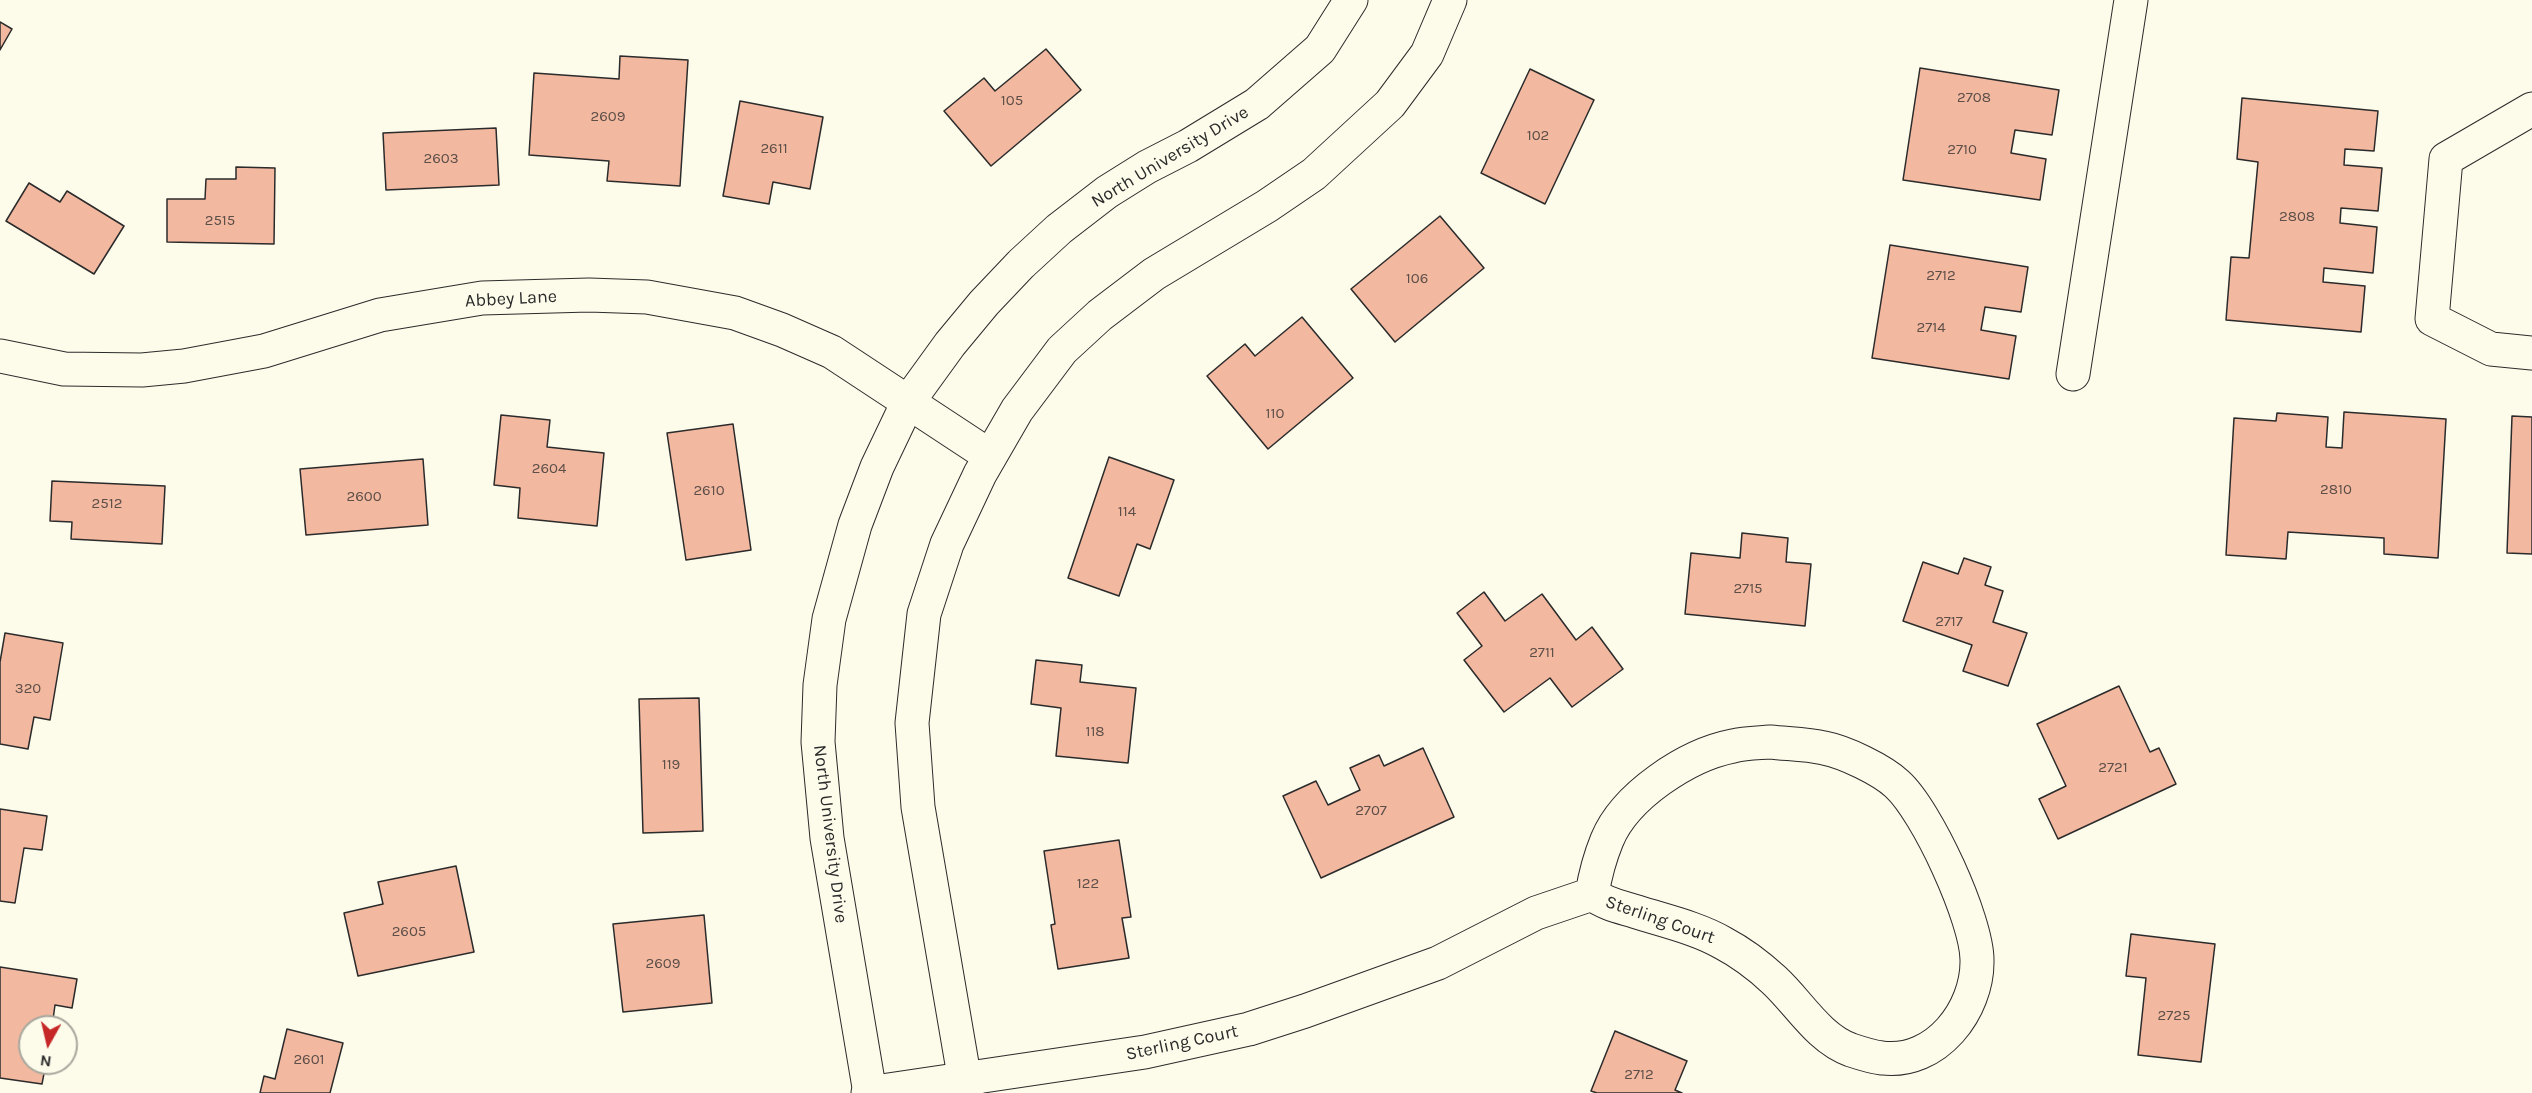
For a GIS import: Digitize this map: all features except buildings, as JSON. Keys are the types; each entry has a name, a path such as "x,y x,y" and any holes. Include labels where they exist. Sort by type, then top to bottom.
{"street":[{"name":"North University Drive","path":"869,1093 827,838 818,742 820,685 829,619 855,525 878,467 908,402 950,344 1021,264 1059,229 1107,192 1257,104 1320,49 1352,0"},
{"path":"965,1086 918,807 912,723 924,615 947,544 990,456 1017,410 1062,350 1100,315 1154,274 1267,206 1314,174 1390,104 1427,54 1450,0"},
{"path":"2073,374 2131,0"},
{"path":"2532,109 2446,159 2432,319 2491,349 2532,353"},
{"name":"Abbey Lane","path":"0,356 64,369 142,370 184,366 264,351 380,315 482,298 589,295 647,297 735,313 832,352 990,456"},
{"name":"Sterling Court","path":"1770,742 1826,748 1872,768 1897,783 1918,808 1952,874 1976,943 1978,960 1974,984 1965,1012 1939,1043 1909,1056 1883,1058 1849,1049 1824,1034 1773,979 1723,942 1602,901 1592,894 1594,877 1607,838 1627,809 1674,769 1707,753 1734,746 1770,742"},
{"name":"Sterling Court","path":"869,1093 965,1086 1145,1052 1249,1029 1438,963 1536,913 1592,894"}]}
